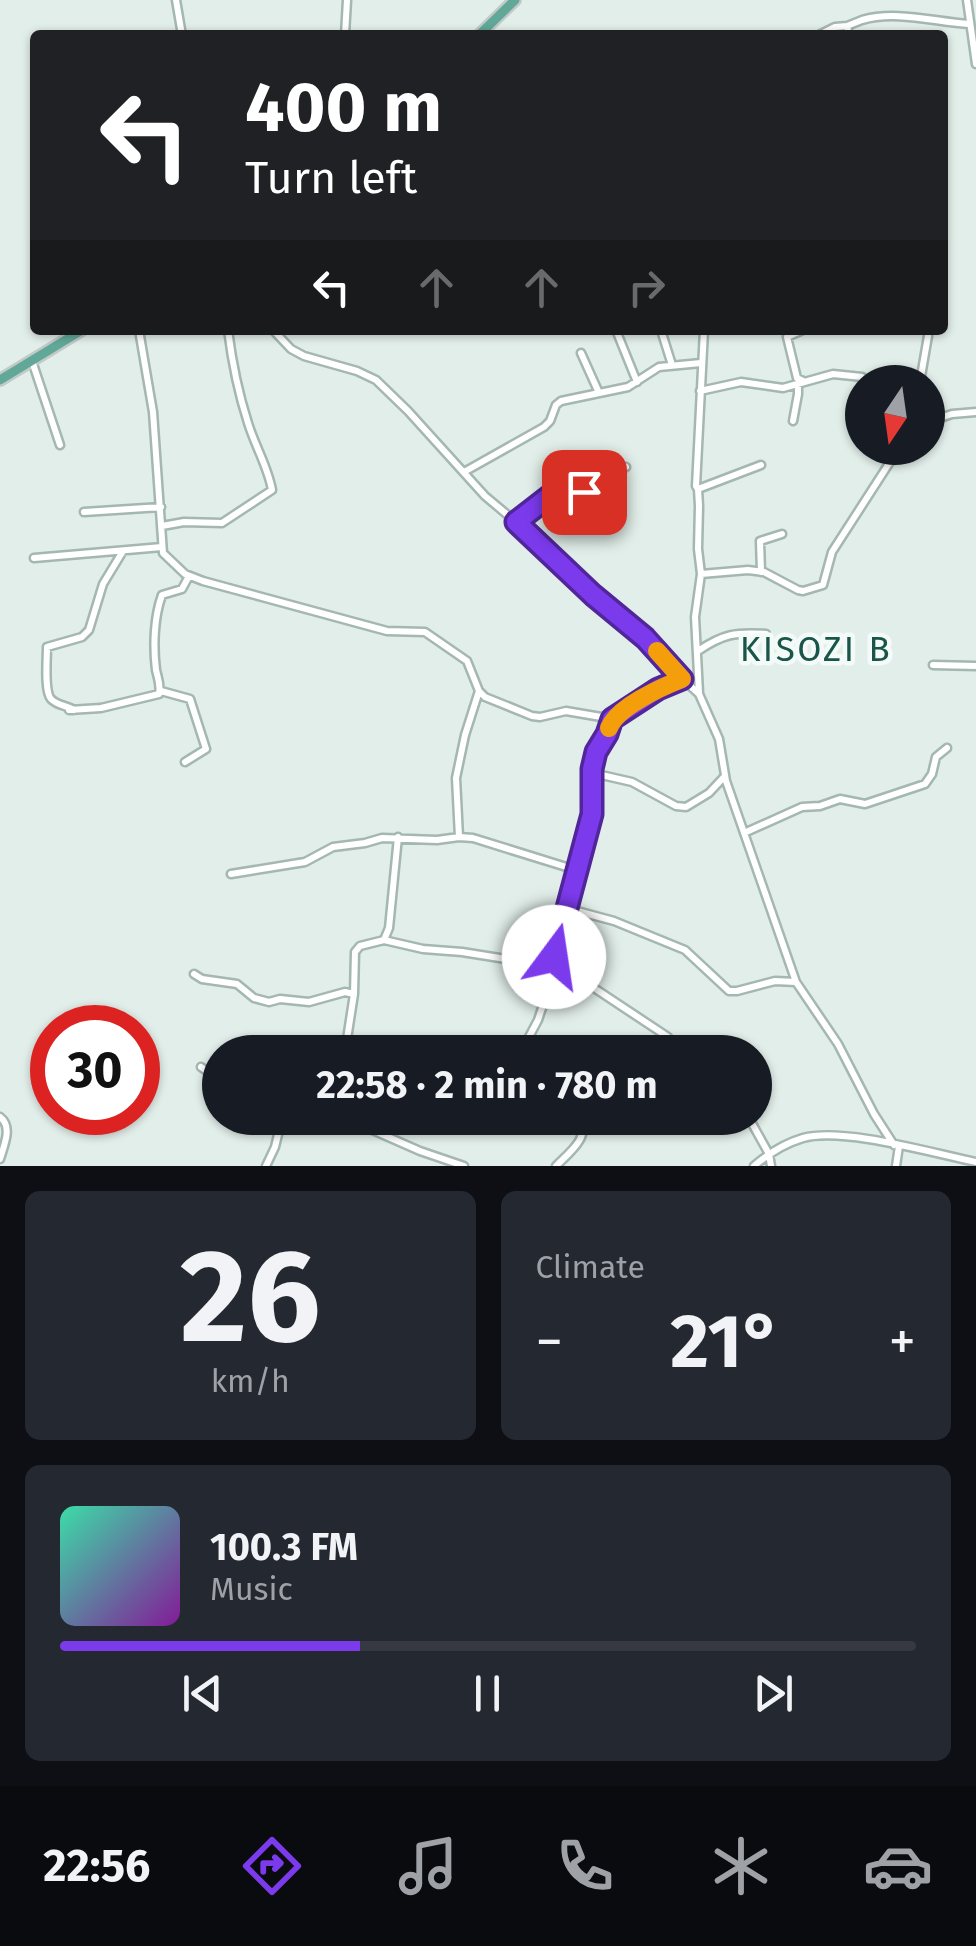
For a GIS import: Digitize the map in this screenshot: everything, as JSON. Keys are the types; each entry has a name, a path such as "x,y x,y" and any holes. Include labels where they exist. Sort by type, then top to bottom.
{"main road":[{"path":"483,30 515,0"},
{"path":"0,380 74,335"}],"street":[{"path":"176,0 181,30"},
{"path":"344,30 347,0"},
{"path":"966,0 976,64"},
{"path":"829,30 885,17 970,24"},
{"path":"847,26 848,30"},
{"path":"141,335 150,385 166,558 189,576 254,596 387,630 425,632 467,661 485,697 536,717 566,711 612,719"},
{"path":"162,526 222,523 272,490 270,474 255,443 236,382 229,335"},
{"path":"278,335 304,356 376,380 485,496 645,638 699,694 718,738 724,776 796,982 838,1044 874,1114 896,1146 896,1166"},
{"path":"618,335 638,382"},
{"path":"663,335 672,365"},
{"path":"699,694 695,617 701,574 696,448 703,335"},
{"path":"792,335 787,337 801,383 793,420"},
{"path":"923,365 928,336"},
{"path":"580,353 599,393"},
{"path":"32,360 60,445"},
{"path":"464,472 544,426 556,404 628,387 660,367 700,362"},
{"path":"700,391 741,382 776,388 845,375"},
{"path":"945,416 976,412"},
{"path":"698,490 761,465"},
{"path":"701,574 748,570 803,591 823,585 832,552 889,465"},
{"path":"516,522 545,498 556,494 575,496 626,467"},
{"path":"84,512 161,507"},
{"path":"761,572 760,541 782,534"},
{"path":"34,558 162,547"},
{"path":"123,550 103,584 88,630 82,637 47,648 47,694 72,710 101,708 156,696 161,691"},
{"path":"161,691 155,658 157,609 162,595 182,589 189,576"},
{"path":"698,651 726,635 766,634"},
{"path":"933,665 976,666"},
{"path":"529,1035 546,999 592,814 593,760 612,719 658,689 700,678"},
{"path":"161,691 190,699 206,749 184,762"},
{"path":"459,836 456,778 480,692"},
{"path":"744,834 802,807 840,799 865,804 925,784 936,757 947,748"},
{"path":"592,782 596,774 632,782 676,806 686,807 709,793 724,776"},
{"path":"231,874 305,862 332,847 382,838 437,840 459,836 576,870"},
{"path":"384,940 389,928 398,838"},
{"path":"566,908 614,921 685,950 728,990 775,981 796,982"},
{"path":"348,1035 357,948 384,940 516,960 554,957 578,978 665,1035"},
{"path":"194,974 202,979 237,984 254,998 269,1002 309,1002 345,992 354,994"},
{"path":"0,1117 8,1124 0,1159"},
{"path":"266,1166 277,1135"},
{"path":"384,1135 464,1166"},
{"path":"556,1166 581,1135"},
{"path":"758,1135 771,1166"},
{"path":"754,1166 800,1139 834,1135 976,1162"}],"slow traffic":[{"path":"609,728 612,719 658,689 682,679 657,651"}],"district":[{"name":"KISOZI B","path":"816,649"}],"route":[{"path":"554,957 592,814 596,752 612,719 658,689 682,679 645,638 516,522 551,495 575,496 584,492"}]}
